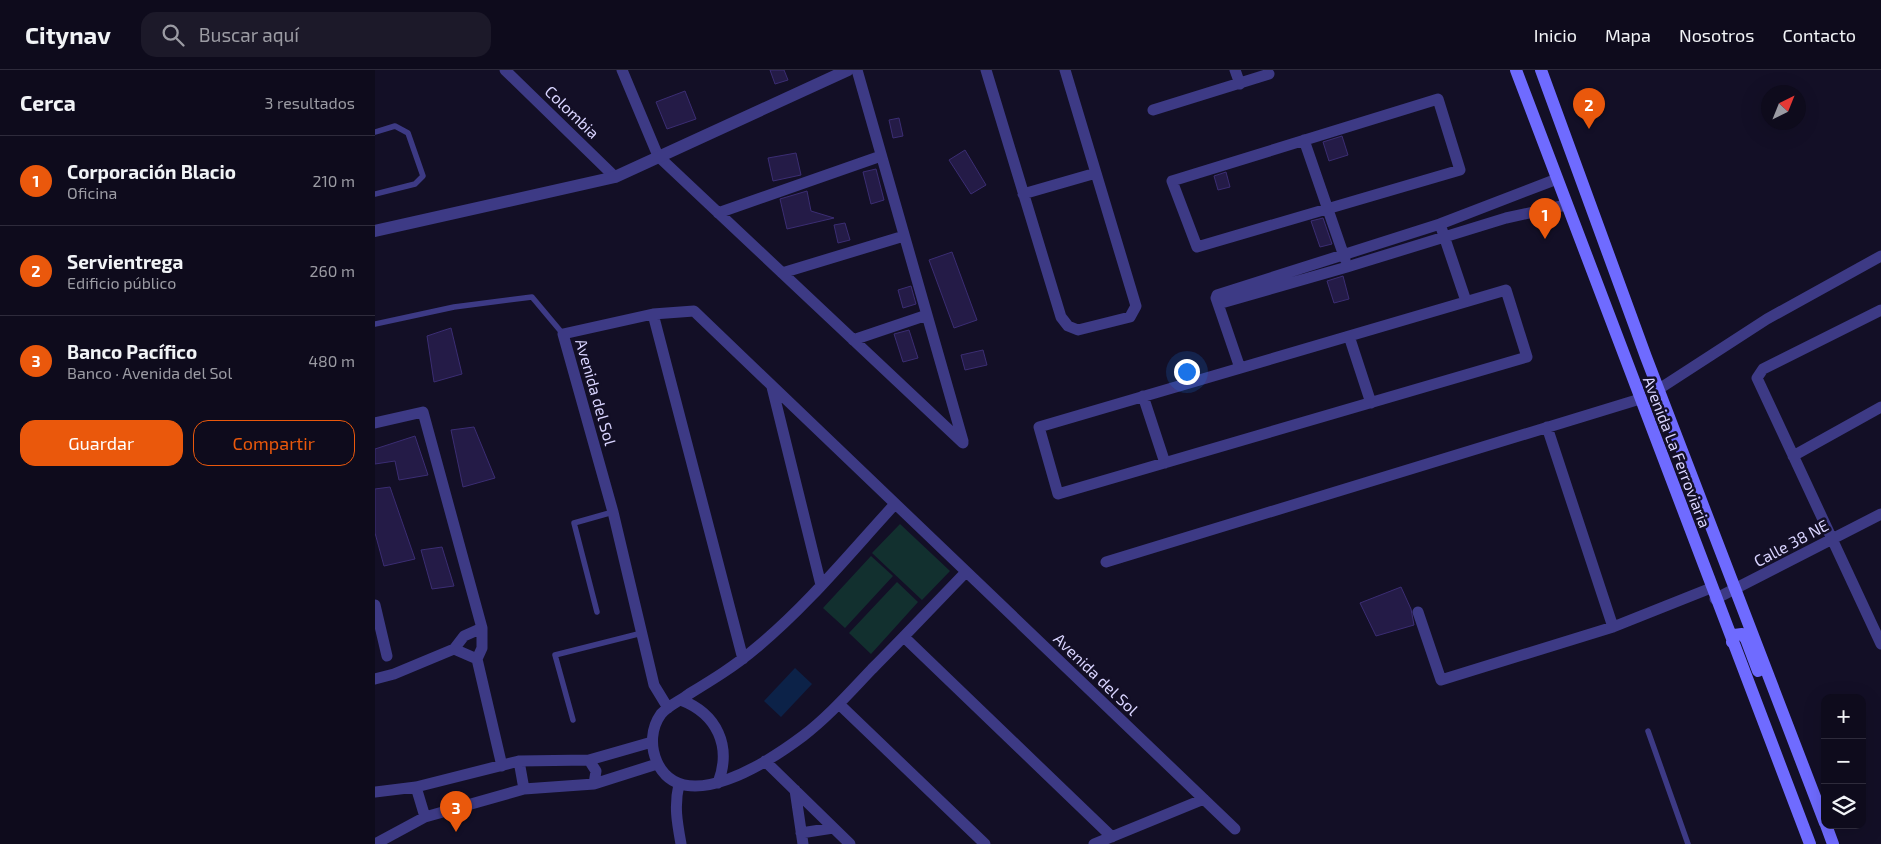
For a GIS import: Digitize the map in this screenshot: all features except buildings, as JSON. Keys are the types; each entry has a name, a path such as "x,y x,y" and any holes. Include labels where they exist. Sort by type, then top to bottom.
{"main road":[{"name":"Avenida La Ferroviaria","path":"1516,70 1639,399 1810,844"},
{"name":"Avenida La Ferroviaria","path":"1541,70 1659,389 1821,813"},
{"path":"1732,642 1734,635 1741,634 1746,640 1759,674 1767,685 1774,690"},
{"name":"Avenida La Ferroviaria","path":"1827,829 1833,844"}],"street":[{"name":"Colombia","path":"505,70 615,177"},
{"path":"622,70 658,156 963,443 857,70"},
{"path":"985,70 1061,317 1068,326 1078,330 1130,316 1136,306 1065,70"},
{"path":"1235,70 1240,84"},
{"path":"375,231 615,177 845,71"},
{"path":"1153,110 1269,74"},
{"path":"1438,99 1460,170 1328,210 1197,247 1172,181 1438,99"},
{"path":"1304,140 1347,267"},
{"path":"719,213 881,156"},
{"path":"1023,194 1096,173"},
{"path":"1240,368 1218,304 1217,295 1222,292 1440,224 1557,179"},
{"path":"1218,304 1506,218 1566,205"},
{"path":"1440,224 1466,301"},
{"path":"782,272 904,236"},
{"path":"1659,389 1724,345 1881,256"},
{"path":"1505,290 1527,357 1058,494 1039,427 1466,301 1505,290"},
{"path":"1881,310 1763,370 1757,378 1881,644"},
{"name":"Avenida del Sol","path":"668,708 654,685 613,512 563,334 653,314 693,311 1235,829"},
{"path":"653,314 743,659"},
{"path":"853,340 927,315"},
{"path":"1349,336 1371,403"},
{"path":"772,387 821,585"},
{"path":"1143,396 1165,463"},
{"path":"1106,562 1639,399"},
{"path":"1793,456 1881,407"},
{"path":"375,423 423,412 482,628 482,648 477,659 502,766"},
{"path":"1547,427 1613,627"},
{"path":"895,504 821,585 771,636 743,659 668,708 656,723 652,742 657,764 667,776 679,784 692,788 705,787 765,761 803,736 839,704 966,572"},
{"name":"Calle 38 NE","path":"1418,612 1441,680 1613,627 1713,593 1736,590 1881,514"},
{"path":"375,605 387,656"},
{"path":"375,678 394,674 454,648 464,636 482,628"},
{"path":"904,637 1112,836"},
{"path":"454,648 477,659"},
{"path":"681,700 704,712 719,732 725,758 718,783"},
{"path":"839,704 985,844"},
{"path":"375,792 416,787 519,761 589,760 652,742"},
{"path":"589,760 596,771 594,784"},
{"path":"519,761 524,789"},
{"path":"765,761 850,844"},
{"path":"375,844 425,817 524,789 594,784 657,764"},
{"path":"679,784 675,816 681,844"},
{"path":"416,787 425,817"},
{"path":"795,790 802,839 833,828"},
{"path":"1094,844 1204,799"}],"lane":[{"path":"375,132 395,126 408,133 423,176 415,184 375,194"},
{"path":"375,324 453,307 532,297 563,334"},
{"path":"597,612 574,523 613,512"},
{"path":"573,720 555,655 642,632"},
{"path":"1648,731 1688,844"}],"green space":[{"path":"900,524 950,571 922,600 872,553"},
{"path":"871,556 893,576 845,628 823,608"},
{"path":"897,582 918,602 871,654 849,633"}],"water":[{"path":"795,668 812,684 781,717 764,701"}],"place":[{"name":"Servientrega","path":"1589,129"},
{"name":"Corporación Blacio","path":"1545,239"},
{"name":"Banco Pacífico","path":"456,832"}]}
